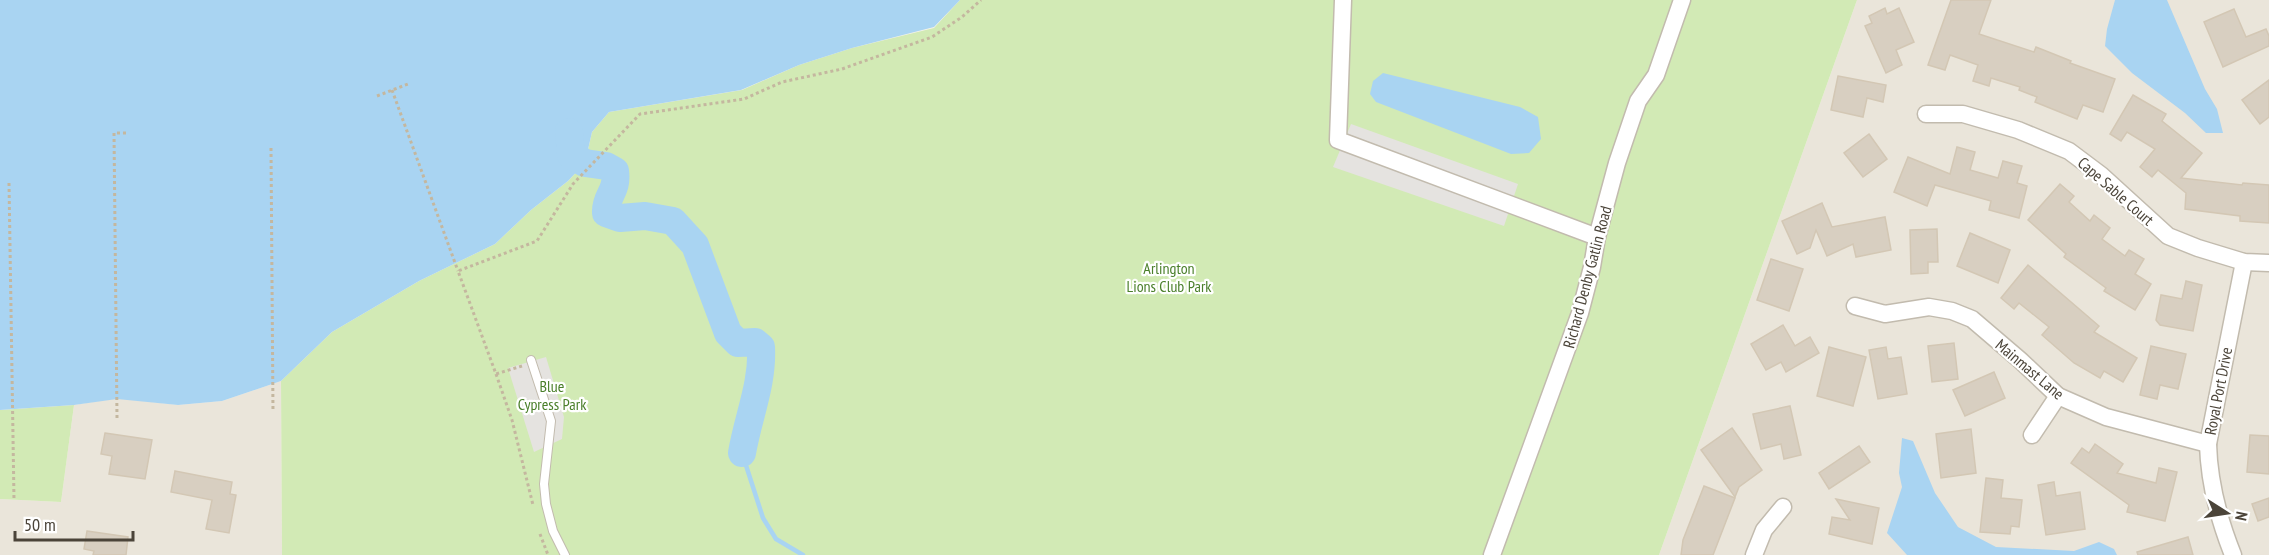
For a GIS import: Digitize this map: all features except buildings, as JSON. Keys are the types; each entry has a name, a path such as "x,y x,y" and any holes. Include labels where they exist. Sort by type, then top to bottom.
{"street":[{"path":"1343,0 1338,140 1597,237"},
{"name":"Richard Denby Gatlin Road","path":"1492,555 1580,313 1617,162 1638,101 1656,75 1682,0"},
{"name":"Cape Sable Court","path":"1926,114 1963,114 2018,130 2069,151 2101,176 2168,236 2244,262 2269,263"},
{"name":"Royal Port Drive","path":"2233,555 2221,526 2208,460 2208,444 2244,262"},
{"name":"Mainmast Lane","path":"1855,306 1885,314 1929,307 1952,311 1972,320 2020,360 2058,396 2106,417 2208,444"},
{"path":"2032,435 2058,396"},
{"path":"1754,555 1764,530 1783,507"}],"lane":[{"path":"531,362 551,422 544,484 546,504 553,531 565,555"}],"path":[{"path":"458,271 537,241 573,184 640,114 744,99 782,81 842,69 932,37 962,17 981,0"},
{"path":"377,96 408,84"},
{"path":"392,90 512,420 534,512"},
{"path":"117,418 114,133 128,133"},
{"path":"271,148 273,412"},
{"path":"9,183 14,500"},
{"path":"495,374 531,362"},
{"path":"537,523 543,546 548,555"}],"shaded area":[{"path":"1857,0 2269,0 2269,555 1659,555"},
{"path":"1351,124 1518,184 1504,226 1333,167"},
{"path":"546,357 564,417 562,439 534,452 508,368"},
{"path":"281,381 282,555 0,555 0,499 61,502 74,405 117,398 178,405 222,401"}],"green space":[{"name":"Arlington Lions Club Park","path":"960,0 1857,0 1659,555 282,555 281,381 332,332 419,281 495,244 531,210 568,181 585,163 592,132 609,112 742,90 799,65 852,48 934,28"},
{"path":"74,405 61,502 0,499 0,410"}],"water":[{"path":"0,0 960,0 934,27 852,48 799,65 741,90 609,112 592,132 585,163 568,181 531,210 495,244 419,281 332,332 281,381 222,401 178,405 117,399 74,405 0,410"},
{"path":"2115,0 2167,0 2205,89 2217,109 2223,133 2206,133 2185,113 2132,73 2105,46"},
{"path":"1383,73 1520,107 1538,117 1541,139 1529,153 1511,154 1376,102 1370,94 1373,81"},
{"path":"1902,438 1913,441 1935,493 1958,527 1996,547 2074,551 2099,542 2114,549 2117,555 1907,555 1887,533 1902,487 1899,473"}],"waterway":[{"path":"569,132 571,155 585,163 606,166 615,171 615,184 607,202 606,213 620,218 645,216 673,221 695,245 728,333 738,343 755,342 761,347 760,374 742,453"},
{"path":"742,453 763,518 776,539 803,555"}],"park label":[{"name":"Blue Cypress Park","path":"552,395"}]}
